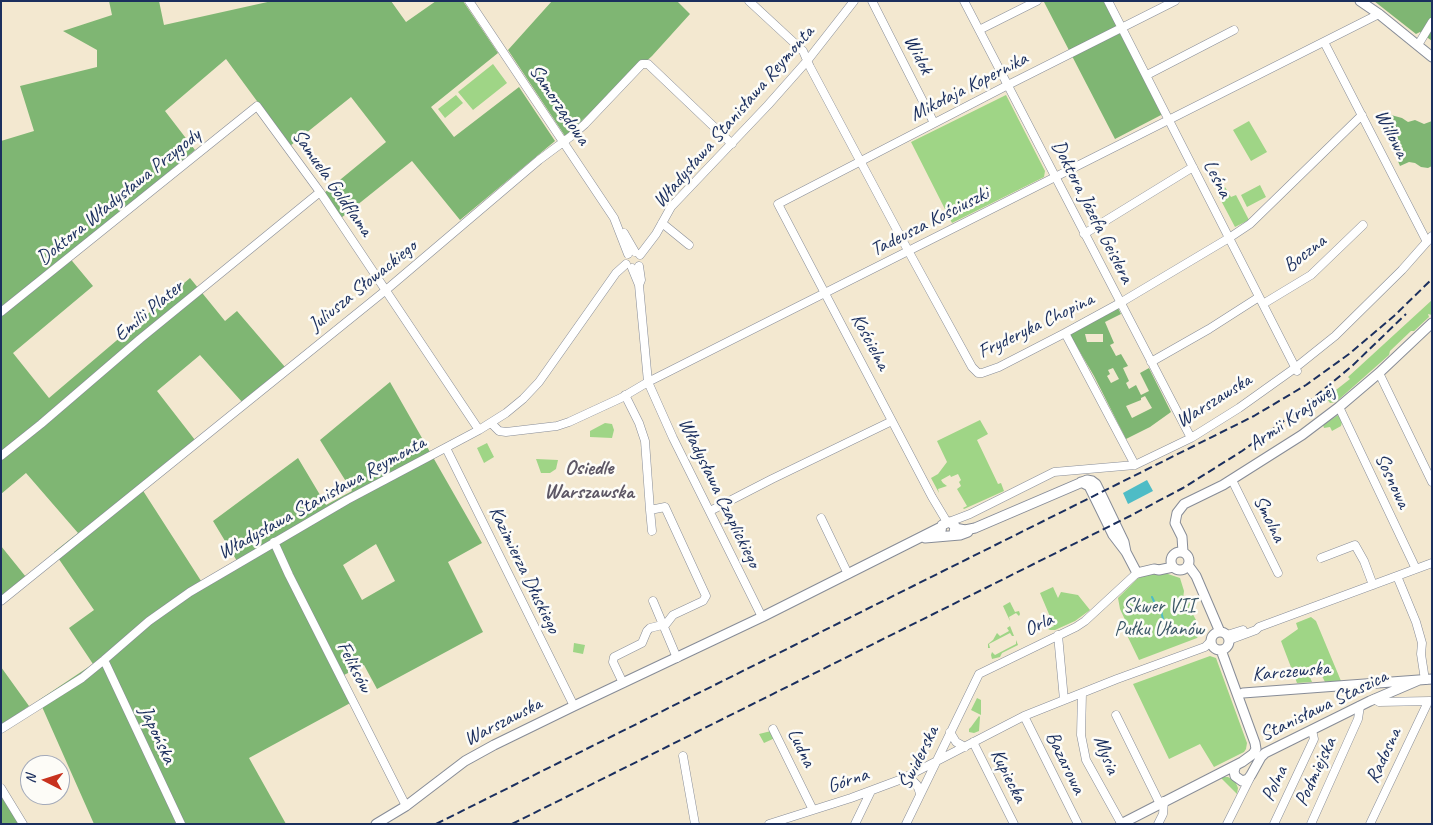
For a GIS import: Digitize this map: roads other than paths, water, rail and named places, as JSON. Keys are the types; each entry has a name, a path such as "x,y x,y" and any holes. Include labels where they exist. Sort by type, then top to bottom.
{"main road":[{"path":"1360,1 1432,57"},
{"name":"Armii Krajowej","path":"1176,558 1178,532 1175,522 1180,508 1184,504 1232,480 1302,435 1379,373 1432,323"},
{"name":"Warszawska","path":"376,824 406,806 465,761 574,706 762,617 919,539 948,528 964,534 1081,482 1092,490 1113,535 1126,552 1136,573"},
{"path":"1176,558 1179,570 1186,567"},
{"path":"1136,573 1154,569 1159,570 1176,558 1189,558 1186,567 1242,693 1262,746 1260,756"},
{"path":"1123,823 1239,764 1253,754 1255,744 1219,641"},
{"name":"Karczewska","path":"1242,693 1425,680"},
{"name":"Stanisława Staszica","path":"1251,775 1260,756 1270,750 1372,700 1425,680"},
{"path":"1366,683 1372,700"},
{"path":"1218,774 1245,780 1251,775 1249,765 1239,764"},
{"path":"1237,778 1234,771 1239,764"}],"street":[{"name":"Samorządowa","path":"470,1 614,218 619,229 622,230 634,254"},
{"name":"Fryderyka Chopina","path":"749,1 803,51 860,161 972,367 978,373 1006,363 1120,303 1250,224 1362,115"},
{"name":"Władysława Stanisława Reymonta","path":"634,254 656,234 671,207 732,144 807,61 854,1"},
{"name":"Widok","path":"872,1 934,123"},
{"name":"Doktora Józefa Geislera","path":"964,1 1191,438"},
{"path":"978,30 1037,1"},
{"name":"Leśna","path":"1108,1 1296,370"},
{"name":"Mikołaja Kopernika","path":"778,204 1175,1"},
{"name":"Tadeusza Kościuszki","path":"491,423 499,431 506,432 563,424 625,395 1379,14"},
{"path":"1418,45 1432,22"},
{"path":"1147,75 1234,30"},
{"name":"Willowa","path":"1324,42 1430,239"},
{"name":"Juliusza Słowackiego","path":"1,601 386,290 539,160 586,124 642,64 648,64 732,144"},
{"name":"Samuela Goldflama","path":"257,106 320,192 478,430"},
{"name":"Doktora Władysława Przygody","path":"1,312 257,106"},
{"path":"1084,234 1193,167"},
{"name":"Emilii Plater","path":"1,456 320,192"},
{"name":"Kościelna","path":"778,204 948,528"},
{"path":"662,223 688,245"},
{"name":"Boczna","path":"1151,362 1311,275 1363,225"},
{"name":"Warszawska","path":"948,528 970,514 1054,472 1136,465 1191,438 1296,370 1355,318 1430,239"},
{"path":"632,266 642,259 634,254 626,258 632,266 639,285 648,382"},
{"name":"Władysława Stanisława Reymonta","path":"1,729 82,678 149,621 190,592 347,500 491,423 523,399 539,382 617,271 632,266"},
{"path":"1065,333 1136,465"},
{"path":"1379,373 1432,482"},
{"name":"Władysława Czaplickiego","path":"648,382 762,617"},
{"path":"625,395 645,441 652,531"},
{"name":"Sosnowa","path":"1339,407 1416,569"},
{"path":"710,511 892,421"},
{"name":"Kazimierza Dłuskiego","path":"446,448 574,706"},
{"name":"Smolna","path":"1232,480 1278,573"},
{"path":"623,683 613,662 614,657 642,643 650,628 667,623 676,613 704,600 706,596 665,506 650,510"},
{"path":"970,514 968,523 975,528"},
{"path":"820,518 848,574"},
{"name":"Feliksów","path":"274,542 406,806"},
{"path":"1321,558 1355,545 1364,561 1373,585"},
{"name":"Górna","path":"769,824 905,778 1024,716 1064,700 1219,641 1256,630 1259,627 1432,564"},
{"name":"Orla","path":"962,707 979,674 1085,621 1136,573"},
{"path":"1397,576 1416,622 1422,643 1421,654 1425,680"},
{"path":"653,600 677,658"},
{"path":"1058,635 1064,700"},
{"name":"Japońska","path":"104,660 181,824"},
{"name":"Mysia","path":"1082,693 1081,735 1086,760 1123,823"},
{"path":"1372,700 1378,702 1430,701"},
{"name":"Radosna","path":"1370,824 1430,701"},
{"name":"Podmiejska","path":"1310,824 1358,721 1360,706"},
{"name":"Świderska","path":"906,824 962,707"},
{"name":"Bazarowa","path":"1024,716 1078,824"},
{"path":"1116,716 1162,802 1162,814 1158,824"},
{"name":"Ludna","path":"773,729 813,810"},
{"name":"Polna","path":"1274,824 1314,739 1312,730"},
{"path":"950,732 956,742 965,746"},
{"name":"Kupiecka","path":"973,742 1014,824"},
{"path":"683,756 696,824"},
{"path":"1227,824 1251,775"},
{"path":"905,778 913,781 920,792"},
{"path":"1237,778 1240,798"},
{"path":"1,788 23,824"},
{"path":"855,824 871,791"}],"water":[{"path":"1147,480 1153,491 1128,504 1123,493"}],"waterway":[{"path":"1152,597 1157,608 1162,613"},
{"path":"1162,615 1164,623 1173,631"}],"railway":[{"path":"436,824 1254,416 1306,385 1349,354 1394,316 1432,279"},
{"path":"512,824 1183,488 1242,451 1299,410 1352,366 1406,314"}],"district":[{"name":"Osiedle Warszawska","path":"589,480"}],"park label":[{"name":"Skwer VII Pułku Ułanów","path":"1159,618"}]}
